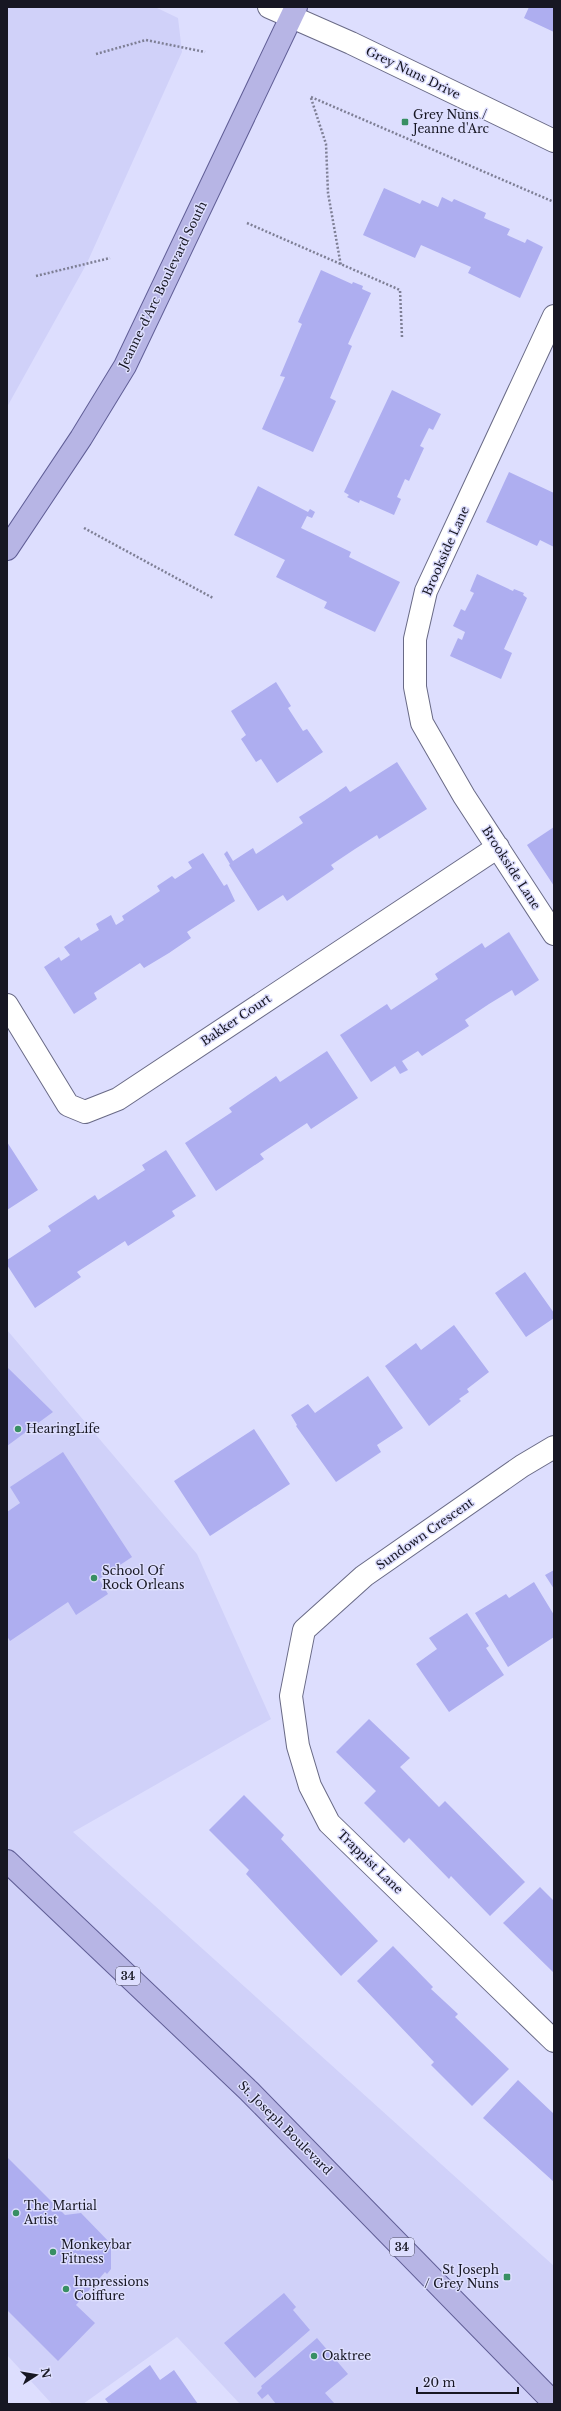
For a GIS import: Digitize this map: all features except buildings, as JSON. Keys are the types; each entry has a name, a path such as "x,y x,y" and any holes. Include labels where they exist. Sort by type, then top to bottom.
{"main road":[{"name":"Jeanne-d'Arc Boulevard South","path":"7,549 82,438 125,366 294,12"},
{"name":"St. Joseph Boulevard","path":"7,1861 249,2092 554,2403"}],"street":[{"name":"Grey Nuns Drive","path":"269,7 294,12 351,43 554,141"},
{"name":"Brookside Lane","path":"554,316 426,591 415,639 415,687 422,723 464,796 554,934"},
{"name":"Bakker Court","path":"7,1005 68,1105 85,1112 118,1099 498,847"},
{"name":"Sundown Crescent","path":"304,1630 364,1576 522,1466 554,1447"},
{"name":"Trappist Lane","path":"304,1630 291,1696 297,1739 310,1786 329,1823 554,2041"}],"path":[{"path":"96,54 146,40 205,52"},
{"path":"341,266 328,193 326,144 311,97 554,202"},
{"path":"247,224 341,266 400,290 402,337"},
{"path":"36,276 110,258"},
{"path":"84,528 212,598"}],"shaded area":[{"path":"7,7 155,7 178,18 182,52 87,263 7,407"},
{"path":"7,1330 197,1554 271,1719 73,1832 554,2266 554,2404 240,2404 177,2337 83,2404 52,2404 7,2355"}],"place":[{"name":"Grey Nuns / Jeanne d'Arc","path":"405,122"},
{"name":"HearingLife","path":"18,1429"},
{"name":"School Of Rock Orleans","path":"94,1578"},
{"name":"The Martial Artist","path":"16,2213"},
{"name":"Monkeybar Fitness","path":"53,2252"},
{"name":"St Joseph / Grey Nuns","path":"507,2277"},
{"name":"Impressions Coiffure","path":"66,2289"},
{"name":"Oaktree","path":"314,2356"}]}
